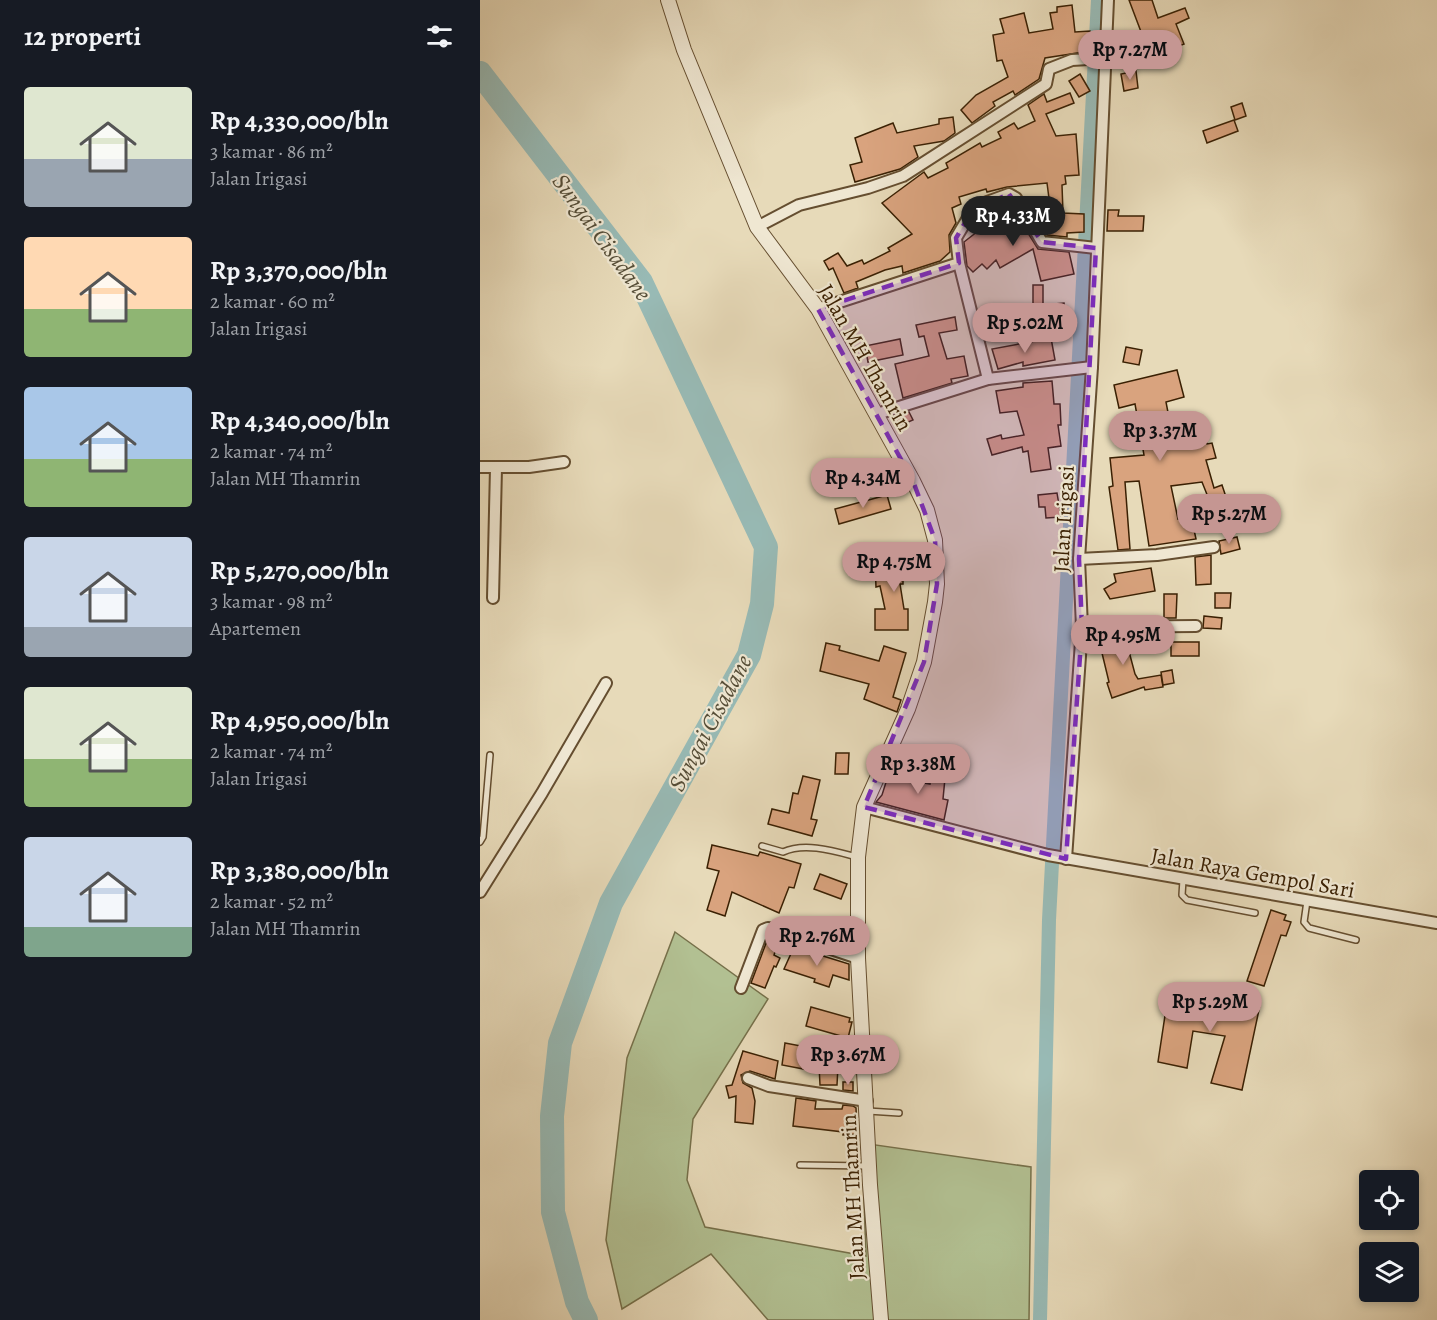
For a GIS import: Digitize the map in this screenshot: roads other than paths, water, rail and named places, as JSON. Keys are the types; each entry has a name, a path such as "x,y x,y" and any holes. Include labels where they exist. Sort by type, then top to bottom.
{"street":[{"name":"Jalan MH Thamrin","path":"668,0 684,50 757,227 818,309 877,414 927,510 935,540 937,584 924,662 908,709 864,807 858,857 858,958 868,1106 869,1166 881,1320"},
{"name":"Jalan Irigasi","path":"1064,859 1083,627 1078,559 1090,367 1089,248 1108,0"},
{"path":"757,227 800,206 903,177 1046,84 1049,69 1072,60 1102,58"},
{"path":"988,379 959,263 956,238 972,211 987,202 1009,194 1016,198 1041,242 1089,248"},
{"path":"818,309 959,263"},
{"path":"877,414 988,379 1090,367"},
{"path":"480,467 496,468 564,462"},
{"path":"493,598 496,468"},
{"path":"1078,559 1157,555 1214,547"},
{"path":"1083,627 1196,626"},
{"path":"480,892 542,793 606,683"},
{"name":"Jalan Raya Gempol Sari","path":"864,807 1064,859 1437,923"},
{"path":"741,988 764,930 768,928 858,958"},
{"path":"748,1078 769,1086 868,1106"}],"lane":[{"path":"480,842 483,837 490,755"},
{"path":"762,846 783,852 791,849 820,849 858,857"},
{"path":"1183,880 1182,895 1187,900 1255,913"},
{"path":"1307,901 1304,922 1310,928 1356,940"},
{"path":"868,1106 899,1113"},
{"path":"800,1165 869,1166"}],"waterway":[{"path":"1040,1320 1049,920 1098,0"},
{"name":"Sungai Cisadane","path":"480,73 641,282 766,547 762,604 749,655 611,903 560,1043 552,1116 553,1212 577,1302 586,1320"}]}
